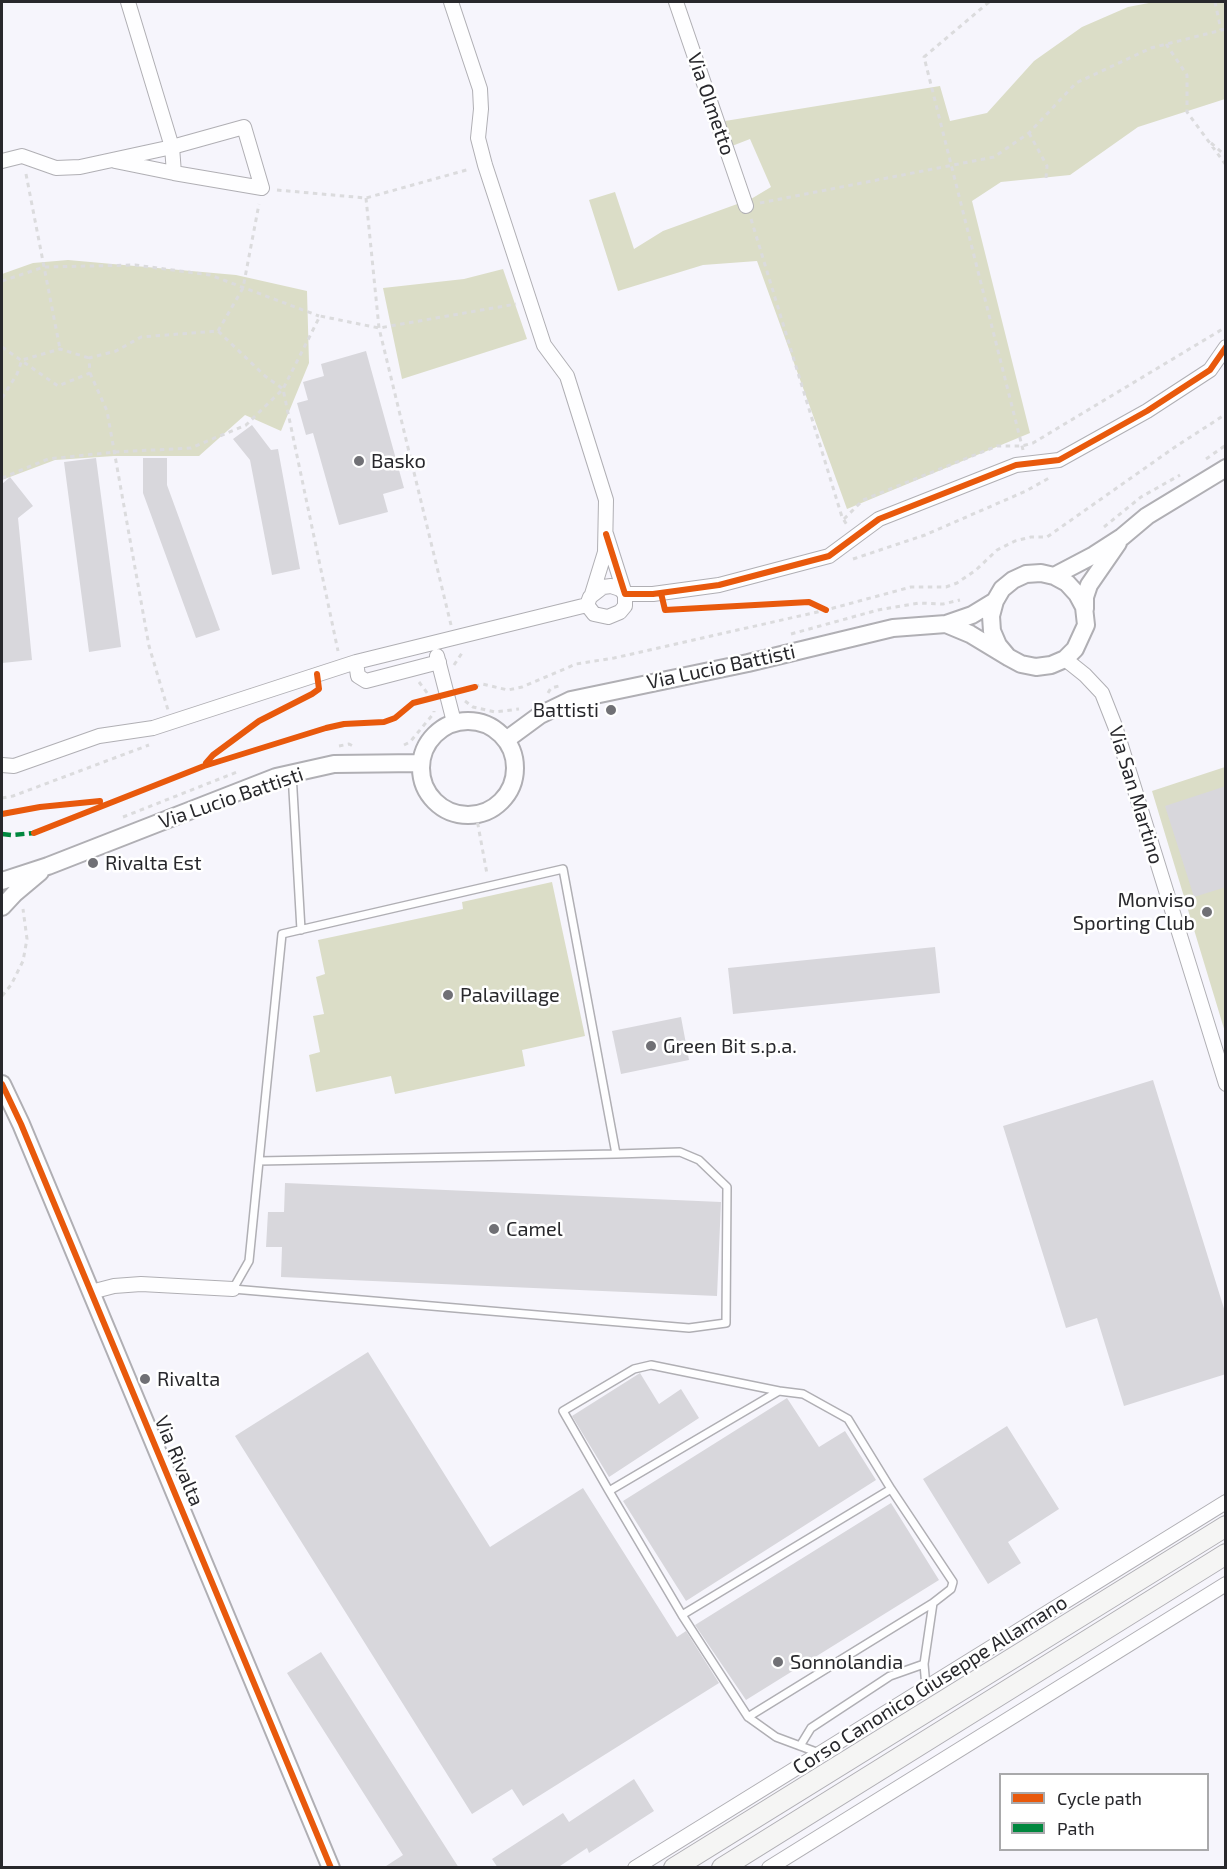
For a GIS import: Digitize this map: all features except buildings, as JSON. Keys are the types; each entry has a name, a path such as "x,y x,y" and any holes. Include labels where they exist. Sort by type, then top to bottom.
{"main road":[{"name":"Corso Canonico Giuseppe Allamano","path":"674,1868 1226,1526"},
{"path":"722,1868 1226,1554"}],"street":[{"path":"128,2 172,147 174,173"},
{"path":"451,2 480,89 481,110 478,138 485,165 544,345 567,376 606,500 605,552 590,599 594,614 608,617 620,612 625,606 625,594 606,534"},
{"name":"Via Olmetto","path":"676,2 746,206"},
{"path":"2,161 22,156 56,168 80,167 110,160 172,147 244,127 262,188 110,160"},
{"path":"2,765 14,766 99,735 153,728 356,662 590,599 603,587 611,586 620,589 625,594 653,594 719,585 829,556 879,519 1016,465 1059,460 1147,411 1210,370 1226,347"},
{"name":"Via Lucio Battisti","path":"506,740 540,715 571,700 748,663 893,628 946,624 972,615 995,601 1002,589 1013,580 1026,574 1041,573 1054,576 1075,566 1122,537 1147,516 1226,468"},
{"name":"Via Lucio Battisti","path":"946,624 970,634 1021,664 1036,667 1051,665 1065,659 1075,649 1086,625 1085,597 1089,585 1122,537"},
{"path":"1054,576 1067,583 1077,594 1084,607 1086,625"},
{"path":"995,601 991,616 992,631 998,645 1008,657"},
{"path":"432,643 454,723"},
{"name":"Via San Martino","path":"1065,659 1102,693 1115,726 1226,1083"},
{"path":"356,662 358,676 366,681 439,663"},
{"path":"479,722 493,728 506,740 514,756 515,773 511,787 502,800 487,811 476,814 456,814 440,806 428,794 421,779 420,763 430,738 441,729 454,723 479,722"},
{"name":"Via Lucio Battisti","path":"2,881 48,866 276,777 334,764 420,763"},
{"name":"Via Lucio Battisti","path":"2,907 15,893 48,866"},
{"name":"Via Rivalta","path":"2,1084 21,1124 325,1859 331,1868"},
{"path":"91,1292 114,1286 141,1284 233,1289"},
{"name":"Corso Canonico Giuseppe Allamano","path":"635,1868 1226,1502"},
{"path":"769,1868 1226,1584"}],"lane":[{"path":"292,773 301,930"},
{"path":"259,1161 616,1154 680,1152 699,1160 728,1187 726,1323 690,1328 233,1289 249,1261 259,1161 282,934 563,869 616,1154"},
{"path":"748,1717 933,1603 951,1589 953,1582 848,1419 803,1394 651,1365 634,1369 563,1411 682,1616 748,1717 776,1737 819,1753"},
{"path":"609,1491 779,1391"},
{"path":"682,1616 891,1489"},
{"path":"927,1687 924,1664 933,1603"},
{"path":"800,1746 811,1728 890,1676 924,1664"}],"path":[{"path":"989,2 924,57 1027,464"},
{"path":"854,537 843,519 746,206 994,157 1029,133 1076,83 1151,48 1223,29 1215,2"},
{"path":"1166,44 1187,75 1187,112 1226,165"},
{"path":"1029,133 1047,166 1046,178"},
{"path":"1206,138 1226,156"},
{"path":"22,156 60,349"},
{"path":"218,331 243,288 262,188 366,198 485,165"},
{"path":"366,198 379,328 454,637"},
{"path":"2,281 44,267 135,265 210,275 320,316 379,328 530,301"},
{"path":"2,478 48,459 115,452 191,448 246,425 283,389 320,316"},
{"path":"843,519 863,500 998,446 1022,446 1033,443 1226,327"},
{"path":"22,360 60,349 89,358 116,351 141,337 218,331 265,376 283,389 341,667"},
{"path":"2,347 58,386 90,373"},
{"path":"89,358 90,373 107,411 149,646 171,722"},
{"path":"2,398 17,374 22,360"},
{"path":"465,689 482,684 508,690 522,687 576,664 614,658 826,610 911,587 946,587 957,583 976,570 997,550 1015,541 1031,537 1047,537 1226,414"},
{"path":"817,606 826,610"},
{"path":"415,679 425,688 429,700"},
{"path":"2,798 14,796 151,745"},
{"path":"476,814 489,886"},
{"path":"2,996 23,961 27,928"}],"green space":[{"path":"1154,2 1225,2 1225,99 1138,127 1070,175 1001,182 972,201 1030,433 847,509 757,261 703,265 618,291 589,200 615,192 634,249 663,231 751,199 771,187 750,139 732,146 725,121 940,86 950,121 987,113 1034,61 1082,27 1128,7"},
{"path":"68,260 236,275 307,291 309,363 281,431 245,415 199,456 114,456 55,460 2,480 2,274 33,263"},
{"path":"503,269 527,339 402,379 383,288 464,279"},
{"name":"Monviso Sporting Club","path":"1225,767 1225,1032 1152,791"},
{"name":"Palavillage","path":"552,882 585,1036 522,1050 525,1066 395,1094 391,1076 316,1092 309,1055 320,1052 313,1016 324,1014 316,977 325,974 318,940 463,909 462,902"}],"marked path":[{"path":"2,834 34,833"}],"cycle path":[{"path":"606,534 625,594 653,594 719,585 829,556 879,519 1016,465 1059,460 1147,411 1210,370 1226,347"},
{"path":"661,593 665,610 809,602 826,610"},
{"path":"206,763 213,755 259,721 319,689 317,674"},
{"path":"34,833 204,766 326,728 344,724 384,722 395,718 413,703 475,687"},
{"path":"2,814 40,807 100,801"},
{"path":"2,1084 21,1124 331,1868"}],"place":[{"name":"Basko","path":"359,461"},
{"name":"Battisti","path":"611,710"},
{"name":"Rivalta Est","path":"93,863"},
{"name":"Monviso Sporting Club","path":"1207,912"},
{"name":"Palavillage","path":"448,995"},
{"name":"Green Bit s.p.a.","path":"651,1046"},
{"name":"Camel","path":"494,1229"},
{"name":"Rivalta","path":"145,1379"},
{"name":"Sonnolandia","path":"778,1662"}]}
